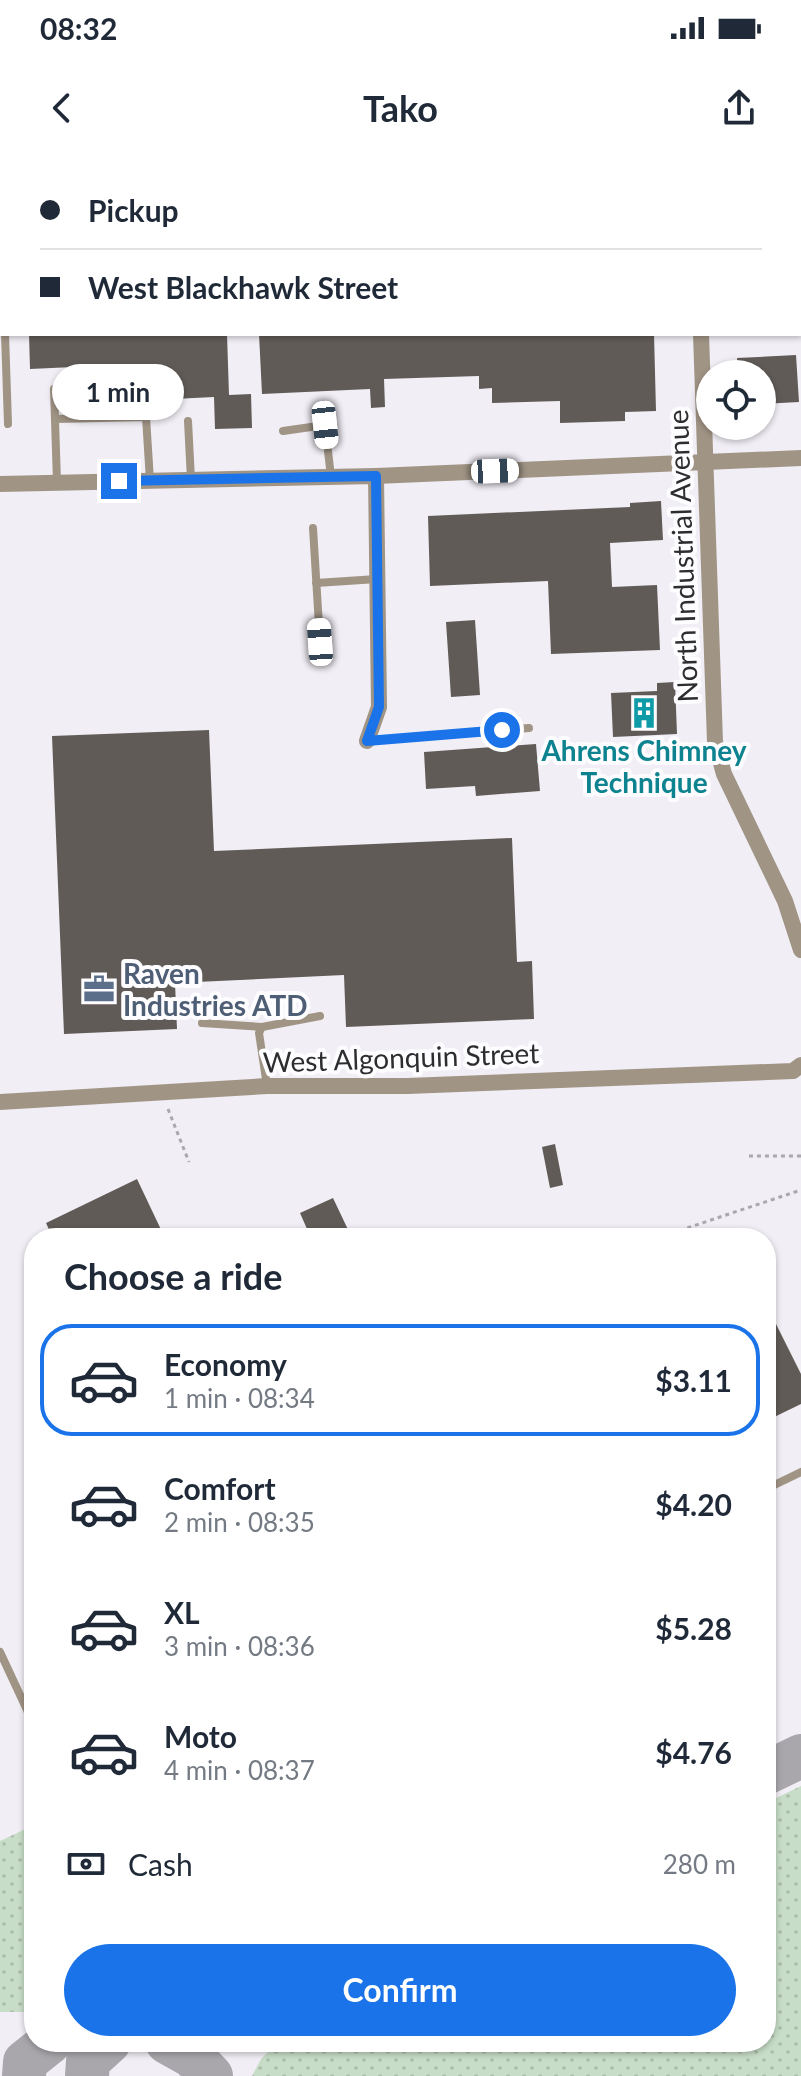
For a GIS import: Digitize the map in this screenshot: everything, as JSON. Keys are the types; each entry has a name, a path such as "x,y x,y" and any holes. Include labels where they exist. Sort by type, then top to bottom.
{"street":[{"name":"North Industrial Avenue","path":"701,336 715,742 724,774 785,901 801,950"},
{"path":"0,484 376,476 801,458"},
{"path":"367,741 379,707 376,476"},
{"name":"West Algonquin Street","path":"0,1102 267,1086 408,1086 793,1071 801,1065"}],"lane":[{"path":"2,336 8,424"},
{"path":"54,389 57,482"},
{"path":"56,419 146,417 150,481"},
{"path":"188,421 191,480"},
{"path":"283,431 325,425 331,477"},
{"path":"313,528 320,642"},
{"path":"316,583 377,579"},
{"path":"367,741 529,728"},
{"path":"202,1023 262,1027 320,1016"},
{"path":"262,1027 259,1033 267,1086"},
{"path":"776,1484 801,1472"},
{"path":"0,1652 24,1704"}],"path":[{"path":"162,1092 189,1162"},
{"path":"749,1156 801,1156"},
{"path":"687,1228 801,1190"}],"green space":[{"path":"801,1786 801,2076 252,2076 268,2052 776,2052 776,1798"},
{"path":"24,1830 24,2012 0,2012 0,1841"}],"building":[{"path":"29,336 227,336 229,395 251,394 252,428 215,429 214,397 154,400 153,384 117,365 30,369"},
{"path":"259,336 654,336 656,411 625,412 625,421 560,423 560,401 492,403 492,388 479,389 479,376 384,379 385,407 371,408 370,389 262,394"},
{"path":"796,355 799,402 776,403 776,360 737,358"},
{"path":"661,501 663,540 610,543 612,587 657,585 660,650 551,654 548,581 430,586 428,516 630,507 630,503"},
{"path":"475,620 480,695 451,697 446,622"},
{"name":"Ahrens Chimney Technique","path":"675,682 677,734 613,737 611,693 657,691 657,683"},
{"path":"209,730 214,851 512,838 517,962 532,961 534,1019 346,1027 344,975 175,983 177,1029 64,1034 52,736"},
{"path":"536,744 540,791 476,796 475,786 426,789 424,752"},
{"path":"555,1144 563,1185 550,1188 542,1147"},
{"path":"137,1179 160,1228 48,1228 46,1223"},
{"path":"333,1198 347,1228 307,1228 300,1213"},
{"path":"776,1324 801,1374 801,1404 776,1416"}],"taxiway":[{"path":"776,1768 801,1756"},
{"path":"24,2076 25,2062 38,2052"},
{"path":"87,2076 88,2061 98,2052"},
{"path":"185,2052 211,2076"}],"place":[{"name":"Ahrens Chimney Technique","path":"644,713"},
{"name":"Raven Industries ATD","path":"99,989"}],"route":[{"path":"119,481 376,476 379,707 367,741 502,730"}]}
